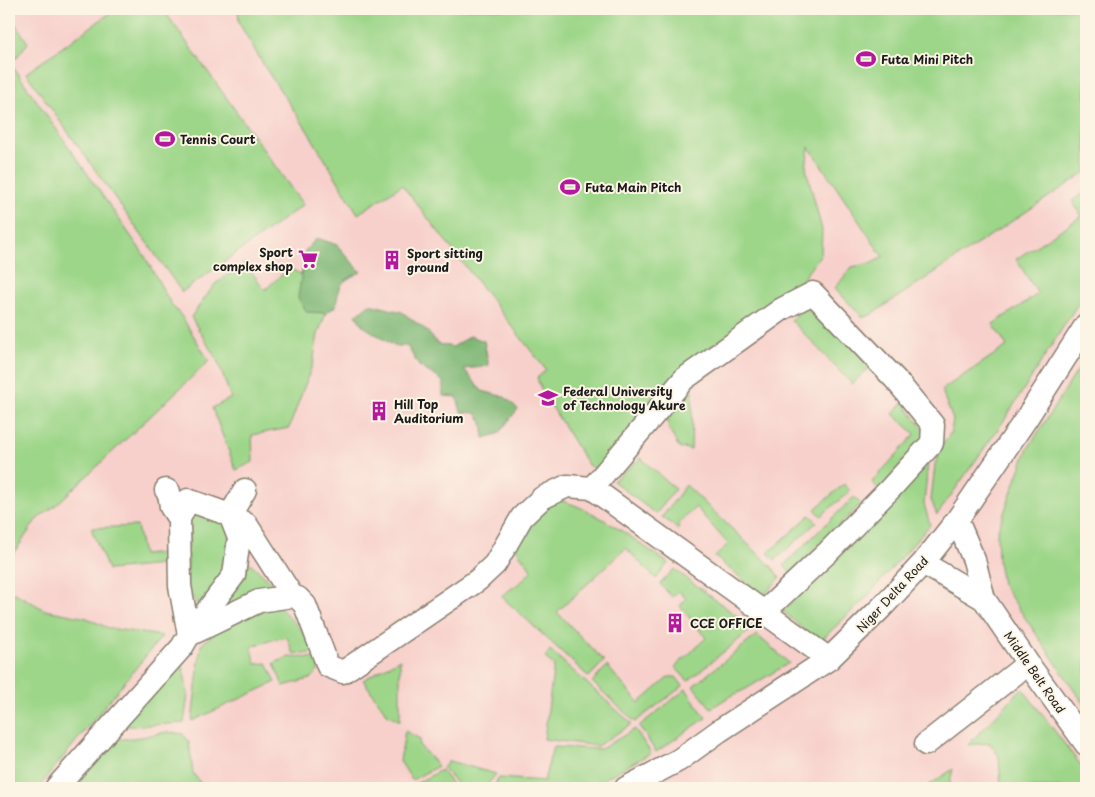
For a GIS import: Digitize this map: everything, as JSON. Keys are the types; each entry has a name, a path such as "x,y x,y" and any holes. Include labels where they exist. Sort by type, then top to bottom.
{"street":[{"path":"592,488 684,379 782,309 813,293 896,380 933,425 932,443 828,552 764,612"},
{"name":"Niger Delta Road","path":"626,788 679,760 753,708 829,659 881,608 924,563 956,520 1026,419 1086,325"},
{"path":"189,635 259,601 292,596 298,598 305,605 328,666 343,672 478,580 495,564 522,517 542,498 567,486 592,488 829,659"},
{"path":"166,490 169,492 171,507 179,519"},
{"path":"230,515 245,490"},
{"path":"189,635 180,586 179,519 188,500 230,515 246,524 292,596"},
{"path":"56,788 182,647 234,574 239,538 230,515"},
{"name":"Middle Belt Road","path":"956,520 974,560 984,599 1086,744"},
{"name":"Middle Belt Road","path":"924,563 984,599"},
{"path":"926,744 1021,669 1029,665"}],"shaded area":[{"name":"Federal University of Technology Akure","path":"9,9 1086,9 1086,788 9,788"}],"green space":[{"name":"Tennis Court","path":"116,9 163,9 303,205 182,292 26,73"},
{"path":"238,9 1086,9 1086,172 869,316 862,317 835,288 852,267 872,263 883,257 809,147 806,168 822,230 821,254 799,284 736,330 694,357 599,471 588,465 541,389 537,378 546,370 402,185 358,214 239,23"},
{"path":"9,14 28,43 11,64 144,255 171,304 182,317 209,361 56,505 36,520 12,556 9,554"},
{"path":"1086,192 1086,291 1005,419 937,515 931,500 935,464 942,446 951,432 953,420 943,394 943,389 1007,346 993,324 1038,294 1016,259 1082,216 1072,201"},
{"path":"317,238 337,245 361,272 342,284 336,306 326,313 307,312 298,298 305,251"},
{"path":"245,263 265,290 289,268 302,275 307,312 326,313 318,334 313,363 289,428 252,435 253,462 236,470 212,408 231,398 218,362 191,317 215,284"},
{"path":"812,301 872,365 852,384 791,320"},
{"path":"369,304 402,312 426,330 438,344 453,347 470,336 484,341 489,366 464,369 482,391 505,397 518,409 498,434 484,438 482,422 476,413 461,412 457,397 443,396 443,381 419,366 407,346 394,346 362,325 356,315"},
{"path":"1086,357 1086,707 1002,584 998,561 997,532 1027,450"},
{"path":"693,389 691,450 680,449 669,429 668,415 670,409"},
{"path":"903,403 928,434 879,490 872,482 915,434 893,414"},
{"path":"641,458 675,489 656,514 613,481"},
{"path":"928,463 924,504 930,525 865,599 818,643 783,611 837,559"},
{"path":"844,484 850,491 821,516 815,509"},
{"path":"686,485 772,567 780,578 763,596 715,557 728,544 696,507 680,522 678,529 662,517"},
{"path":"854,497 861,504 791,573 784,565"},
{"path":"561,501 602,518 668,563 656,579 626,548 557,612 604,661 589,677 501,596 521,582 531,571 511,543 540,508"},
{"path":"190,505 228,518 230,573 198,605 187,589"},
{"path":"810,515 817,522 775,560 768,553"},
{"path":"137,526 143,555 170,552 173,564 108,570 91,528"},
{"path":"247,560 278,589 223,606"},
{"path":"674,569 753,628 688,681 675,667 706,638 680,606 686,599 679,591 672,597 660,584"},
{"path":"15,593 45,610 87,618 108,628 162,636 38,788 9,788 9,596"},
{"path":"278,606 302,630 315,651 305,654 293,653 287,637 251,647 256,664 267,663 276,682 192,721 201,645 225,623"},
{"path":"757,635 789,663 711,708 693,686"},
{"path":"180,650 188,695 184,723 115,727"},
{"path":"550,650 632,724 597,746 544,739 554,665 545,658"},
{"path":"289,657 318,658 319,670 310,679 283,686 274,663"},
{"path":"400,659 400,721 387,714 363,680"},
{"path":"607,666 639,703 669,677 676,677 683,686 635,722 592,682"},
{"path":"1022,688 1086,772 1086,788 1001,788 999,756 990,743 968,745"},
{"path":"686,689 706,718 656,752 639,726"},
{"path":"635,729 651,753 587,788 492,788 499,778 544,781 553,747 601,749"},
{"path":"405,731 420,739 419,745 438,766 412,780 400,761"},
{"path":"167,732 183,734 189,742 193,773 204,788 64,788 106,741"},
{"path":"449,761 496,774 485,788 460,788 443,768"},
{"path":"953,769 949,788 925,788"},
{"path":"441,770 455,788 408,788"}],"place":[{"name":"Futa Mini Pitch","path":"866,59"},
{"name":"Tennis Court","path":"165,139"},
{"name":"Futa Main Pitch","path":"570,187"},
{"name":"Sport complex shop","path":"308,259"},
{"name":"Sport sitting ground","path":"392,260"},
{"name":"Federal University of Technology Akure","path":"548,398"},
{"name":"Hill Top Auditorium","path":"379,411"},
{"name":"CCE OFFICE","path":"675,623"}]}
